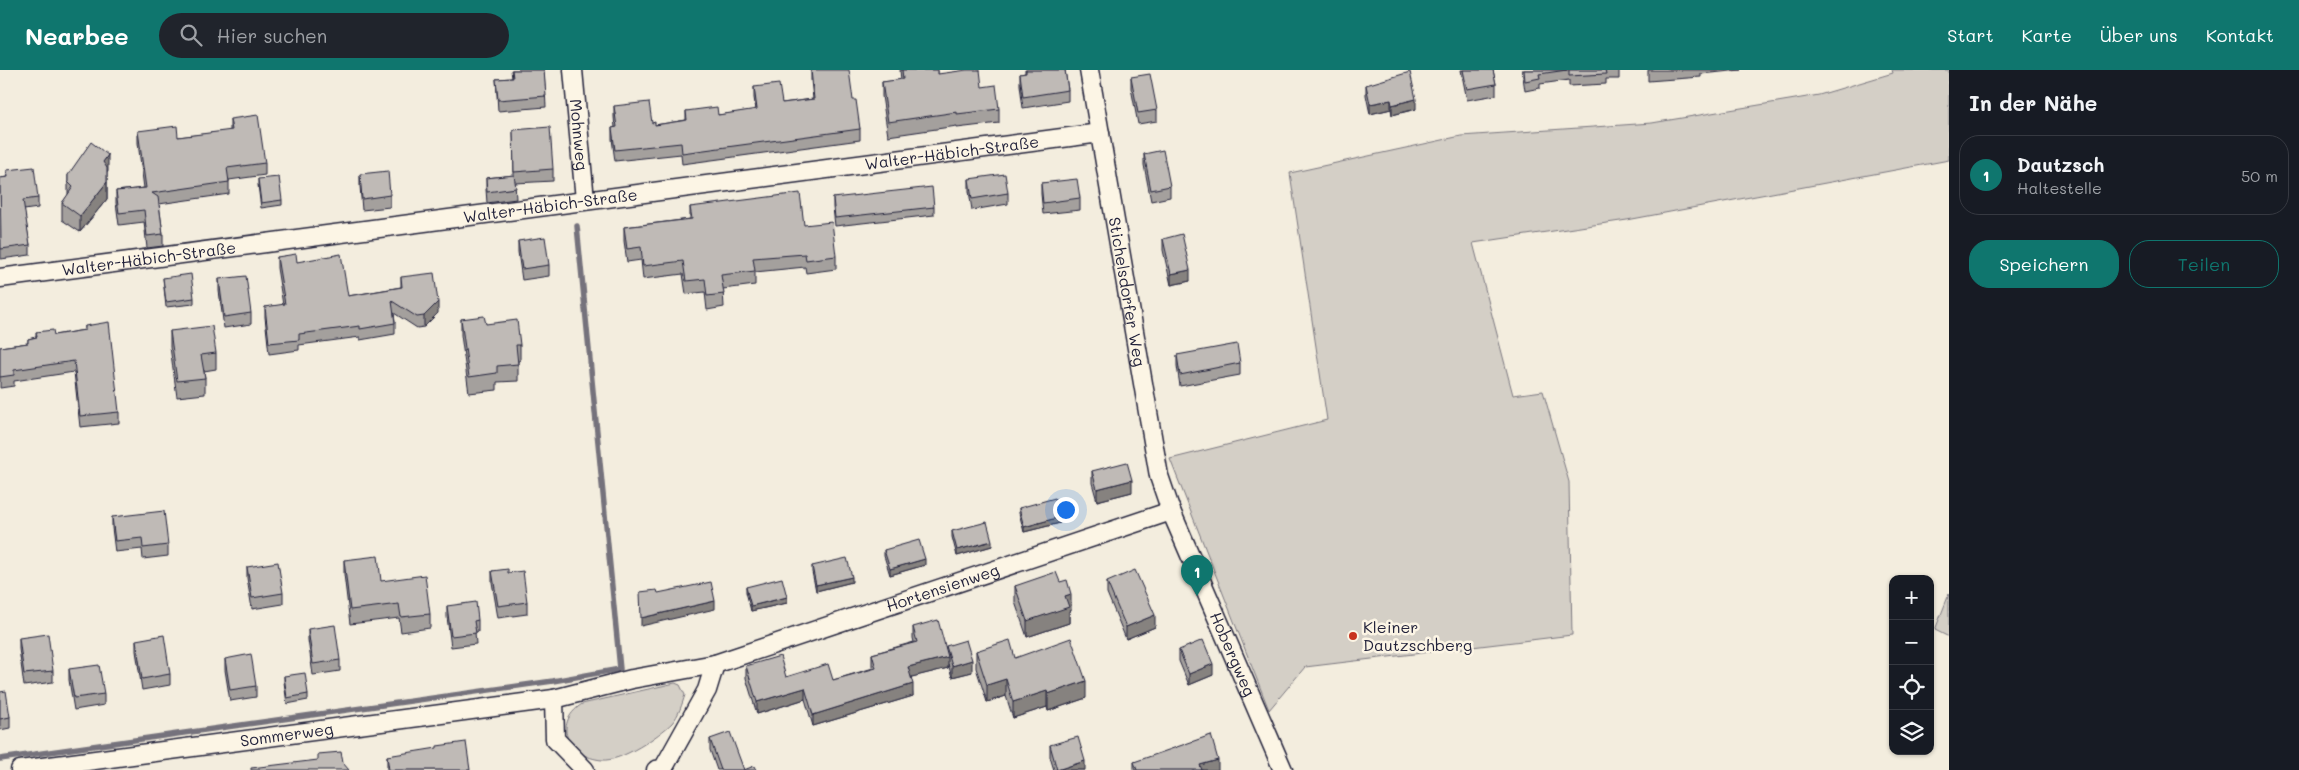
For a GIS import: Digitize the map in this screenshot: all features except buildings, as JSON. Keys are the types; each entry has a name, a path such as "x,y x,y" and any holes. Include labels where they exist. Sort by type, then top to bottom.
{"street":[{"name":"Mohnweg","path":"573,70 584,200"},
{"name":"Stichelsdorfer Weg","path":"1089,70 1159,476 1171,511"},
{"name":"Walter-Häbich-Straße","path":"0,278 1100,133"},
{"name":"Hortensienweg","path":"554,699 632,679 714,664 1171,511"},
{"name":"Hobergweg","path":"1171,511 1283,770"},
{"path":"661,770 707,690 714,664"},
{"path":"554,699 555,739 585,770"},
{"name":"Sommerweg","path":"20,770 554,699"}],"shaded area":[{"path":"1892,70 1949,70 1949,160 1627,220 1473,243 1513,395 1543,391 1569,482 1572,635 1305,667 1269,710 1170,459 1327,420 1290,173 1461,136 1652,123 1819,95 1893,73"},
{"path":"1949,594 1949,637 1935,630"},
{"path":"675,683 680,685 685,695 674,720 658,735 629,753 610,760 590,758 581,753 568,739 567,721 582,704"}],"waterway":[{"path":"0,759 553,681 620,669 577,226"}],"place":[{"name":"Dautzsch","path":"1197,596"},
{"name":"Kleiner Dautzschberg","path":"1353,636"}]}
